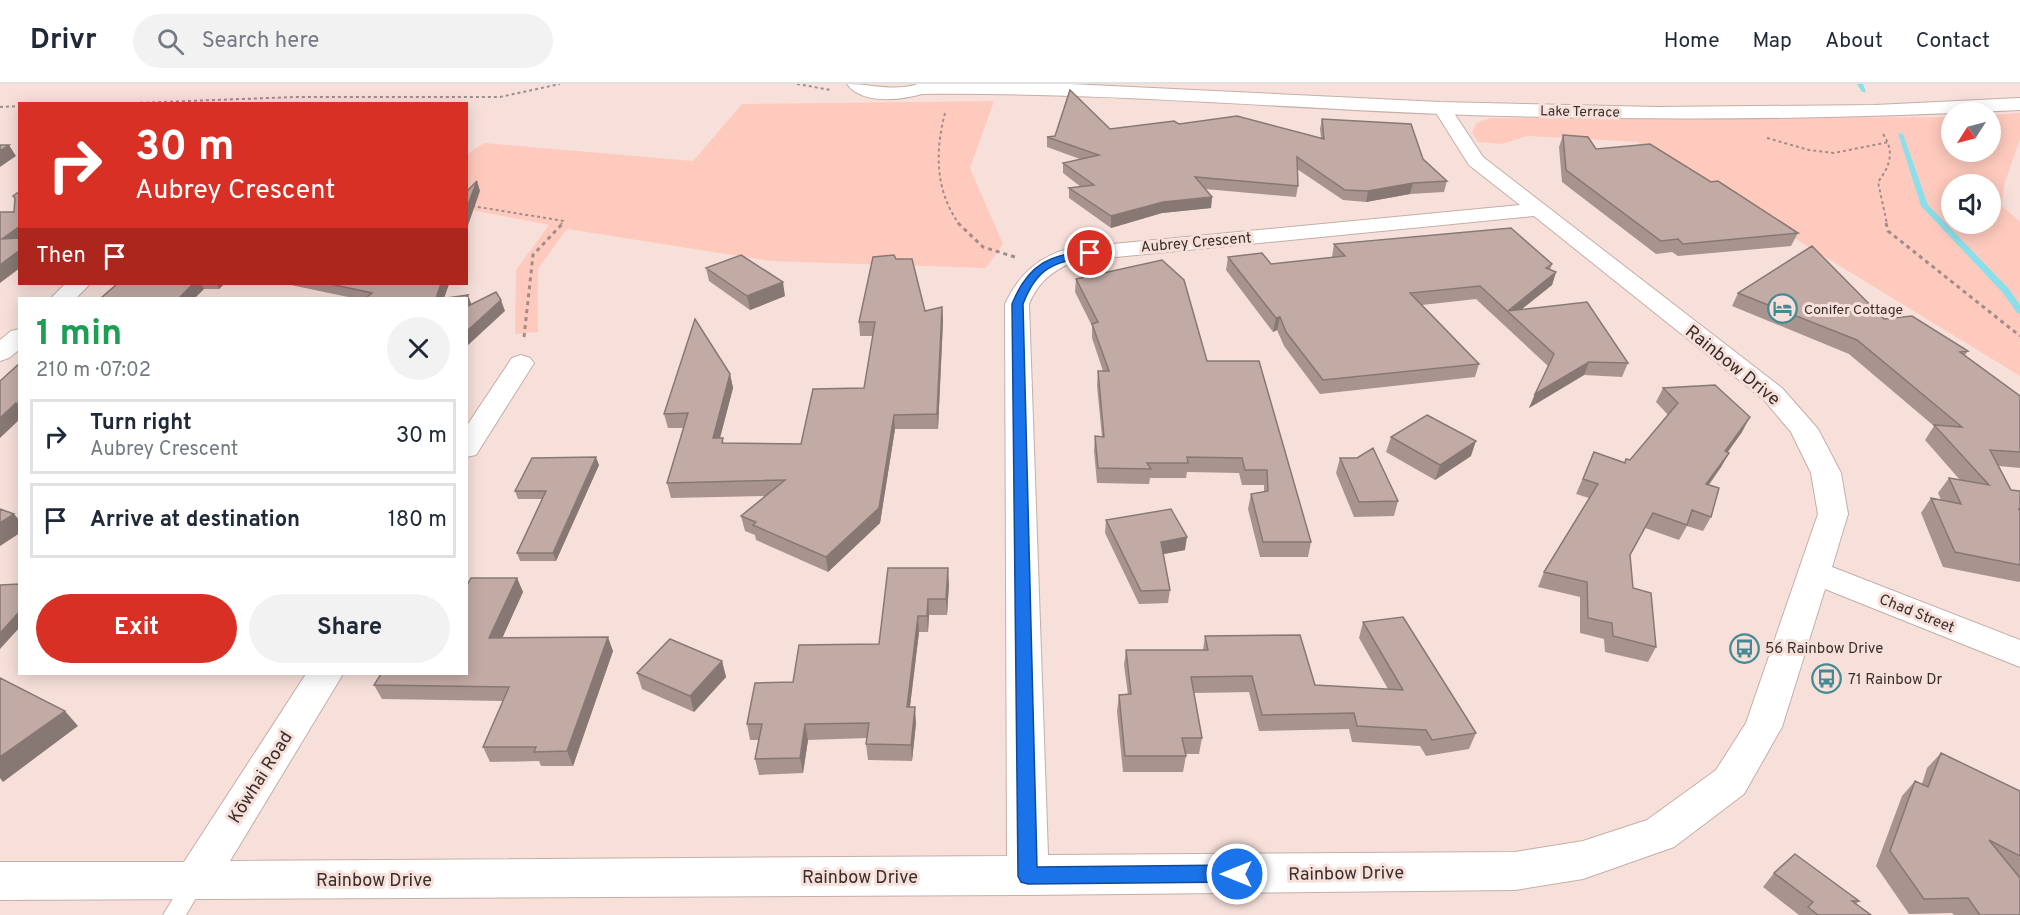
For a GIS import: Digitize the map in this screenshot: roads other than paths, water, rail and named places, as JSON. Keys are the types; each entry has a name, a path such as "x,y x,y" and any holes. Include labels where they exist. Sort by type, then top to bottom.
{"main road":[{"path":"834,84 861,87"},
{"name":"Lake Terrace","path":"1036,84 1140,93"},
{"name":"Lake Terrace","path":"861,87 888,93 927,87 1012,88 1442,108 1606,112 1844,112 2020,104"}],"street":[{"name":"Rainbow Drive","path":"0,881 184,898 1028,876 1515,871 1583,860 1660,834 1730,782 1763,727 1833,514 1826,473 1804,429 1773,394 1476,161 1442,108"},
{"name":"Aubrey Crescent","path":"1028,876 1017,304 1025,284 1038,269 1071,255 1537,210"},
{"path":"63,297 78,285"},
{"path":"0,353 18,338"},
{"path":"468,446 520,363"},
{"name":"Chad Street","path":"1813,572 2020,654"},
{"name":"Kōwhai Road","path":"184,898 324,675"}],"waterway":[{"path":"1860,84 1864,91"},
{"path":"1900,134 1925,206 2006,291 2020,311"}],"place":[{"name":"Conifer Cottage","path":"1783,309"},
{"name":"56 Rainbow Drive","path":"1744,648"},
{"name":"71 Rainbow Dr","path":"1827,679"}]}
